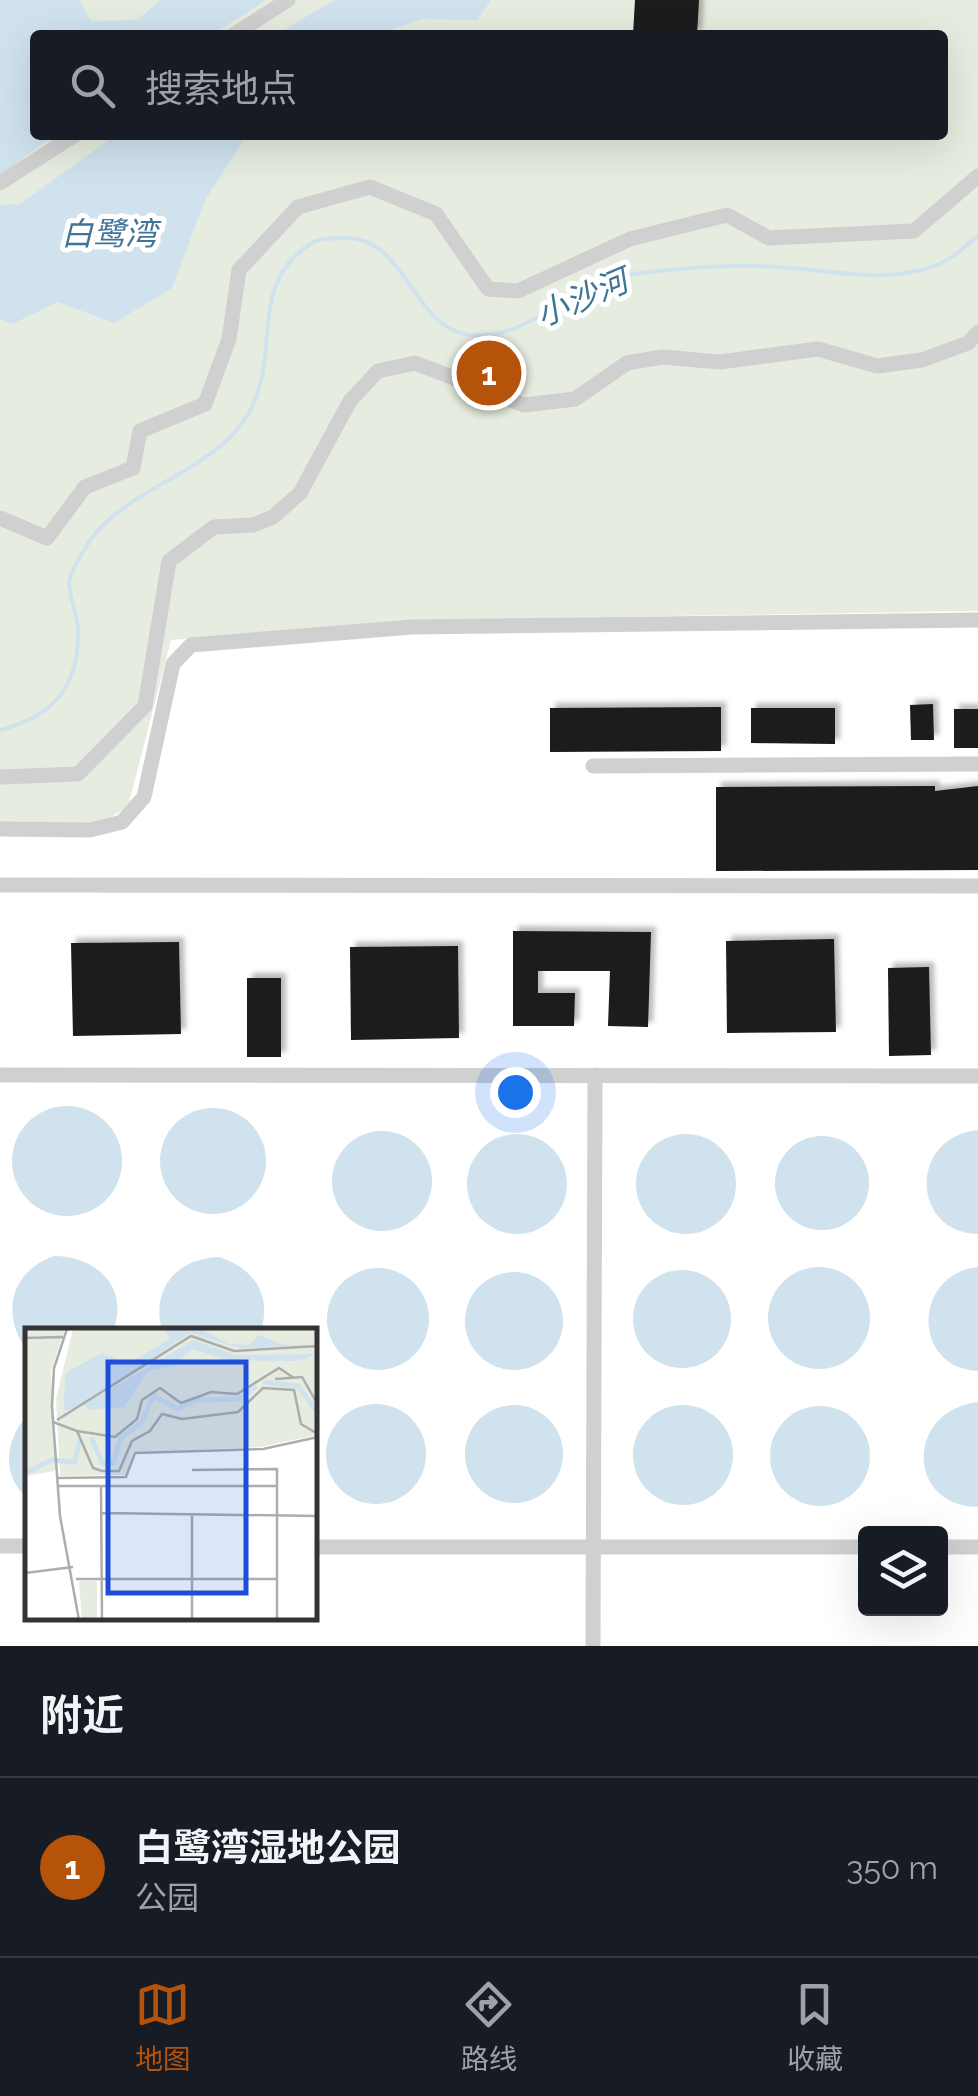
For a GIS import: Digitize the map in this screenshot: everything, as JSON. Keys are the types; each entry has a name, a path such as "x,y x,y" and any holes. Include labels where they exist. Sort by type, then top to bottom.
{"street":[{"path":"241,30 288,0"},
{"path":"0,182 67,140"},
{"path":"0,518 47,538 85,487 133,468 140,431 205,404 229,339 238,270 298,206 370,187 436,214 488,289 518,291 630,240 726,215 769,238 914,231 978,176"},
{"path":"0,777 78,774 145,706 169,560 214,528 252,525 273,516 300,493 350,401 378,370 415,363 524,405 575,399 627,364 662,357 720,362 818,349 877,366 922,360 968,343 978,332"},
{"path":"0,829 90,830 122,822 144,797 174,664 191,645 412,628 978,620"},
{"path":"594,766 978,764"},
{"path":"0,885 978,886"},
{"path":"0,1075 978,1076"},
{"path":"593,1646 595,1075"},
{"path":"318,1547 858,1547"},
{"path":"948,1547 978,1547"}],"shaded area":[{"path":"0,0 978,0 978,611 411,620 171,640 128,807 95,826 0,823"}],"water":[{"name":"白鹭湾","path":"0,0 79,0 91,21 138,20 160,0 266,0 220,30 30,30 30,140 48,140 0,175"},
{"path":"334,0 491,0 477,20 421,19 391,30 284,30"},
{"name":"白鹭湾","path":"109,140 244,140 205,200 172,288 114,323 58,302 12,324 0,319 0,205 20,204"},
{"path":"67,1106 88,1110 106,1122 118,1140 122,1161 118,1182 106,1200 88,1212 67,1216 46,1212 28,1200 16,1182 12,1161 16,1140 28,1122 46,1110"},
{"path":"213,1108 233,1112 250,1124 262,1141 266,1161 262,1181 250,1198 233,1210 213,1214 193,1210 176,1198 164,1181 160,1161 164,1141 176,1124 193,1112"},
{"path":"978,1130 978,1234 956,1230 940,1218 930,1202 927,1184 939,1149 955,1136"},
{"path":"382,1131 410,1139 424,1153 432,1181 424,1209 410,1223 382,1231 354,1223 340,1209 332,1181 340,1153 354,1139"},
{"path":"517,1134 545,1142 559,1156 567,1184 559,1212 545,1226 517,1234 489,1226 475,1212 467,1184 475,1156 489,1142"},
{"path":"686,1134 705,1138 721,1149 732,1165 736,1184 732,1203 721,1219 705,1230 686,1234 667,1230 651,1219 640,1203 636,1184 640,1165 651,1149 667,1138"},
{"path":"822,1136 840,1139 855,1150 866,1165 866,1201 855,1216 840,1227 822,1230 804,1227 789,1216 778,1201 775,1183 778,1165 789,1150 804,1139"},
{"path":"54,1256 69,1257 96,1268 113,1288 117,1301 114,1328 25,1328 25,1346 14,1322 14,1295 19,1283 39,1263"},
{"path":"219,1257 251,1276 262,1295 262,1328 162,1328 160,1302 170,1279 190,1263"},
{"path":"819,1267 838,1271 855,1282 866,1299 870,1318 866,1337 855,1354 838,1365 819,1369 800,1365 783,1354 772,1337 768,1318 772,1299 783,1282 800,1271"},
{"path":"978,1267 978,1371 956,1366 941,1354 931,1339 928,1320 941,1286 957,1273"},
{"path":"378,1268 397,1272 414,1283 425,1300 429,1319 425,1338 414,1355 397,1366 378,1370 359,1366 342,1355 331,1338 327,1319 331,1300 342,1283 359,1272"},
{"path":"682,1270 701,1274 716,1285 727,1300 731,1319 727,1338 716,1353 701,1364 682,1368 663,1364 648,1353 637,1338 633,1319 637,1300 648,1285 663,1274"},
{"path":"514,1272 533,1275 549,1286 560,1302 560,1340 549,1356 533,1367 514,1370 495,1367 479,1356 468,1340 465,1321 468,1302 479,1286 495,1275"},
{"path":"978,1402 978,1507 955,1503 938,1492 927,1476 924,1458 927,1439 937,1422 954,1409"},
{"path":"376,1404 395,1408 411,1419 422,1435 426,1454 422,1473 411,1489 395,1500 376,1504 357,1500 341,1489 330,1473 326,1454 330,1435 341,1419 357,1408"},
{"path":"514,1405 533,1409 548,1420 559,1435 563,1454 559,1473 548,1488 533,1499 514,1503 495,1499 480,1488 469,1473 465,1454 469,1435 480,1420 495,1409"},
{"path":"683,1405 702,1409 719,1419 729,1436 733,1455 729,1474 719,1491 702,1501 683,1505 664,1501 647,1491 637,1474 633,1455 637,1436 647,1419 664,1409"},
{"path":"820,1406 839,1410 855,1421 866,1437 870,1456 866,1475 855,1491 839,1502 820,1506 801,1502 785,1491 774,1475 770,1456 774,1437 785,1421 801,1410"},
{"path":"25,1419 25,1496 13,1479 9,1457"}],"building":[{"path":"635,0 699,0 697,30 633,30"},
{"path":"933,704 934,740 911,740 910,705"},
{"path":"721,707 721,751 550,752 550,708"},
{"path":"751,708 835,708 835,744 751,743"},
{"path":"954,709 978,709 978,748 954,748"},
{"path":"935,786 935,791 978,786 978,870 716,871 716,787"},
{"path":"513,931 651,932 648,1027 608,1026 610,971 538,971 538,993 575,993 574,1026 513,1026"},
{"path":"834,939 836,1032 727,1033 726,941"},
{"path":"179,942 181,1034 73,1036 71,943"},
{"path":"458,946 459,1038 351,1040 350,947"},
{"path":"929,967 931,1055 889,1056 888,968"},
{"path":"247,978 281,978 281,1057 247,1057"}],"waterway":[{"name":"小沙河","path":"0,730 49,707 68,682 78,628 69,583 89,542 107,521 203,459 244,421 262,375 273,294 292,259 313,242 361,240 379,249 446,326 464,334 485,335 528,323 592,288 633,274 752,266 899,274 940,264 978,236"}],"place":[{"name":"白鹭湾湿地公园","path":"489,373"}]}
